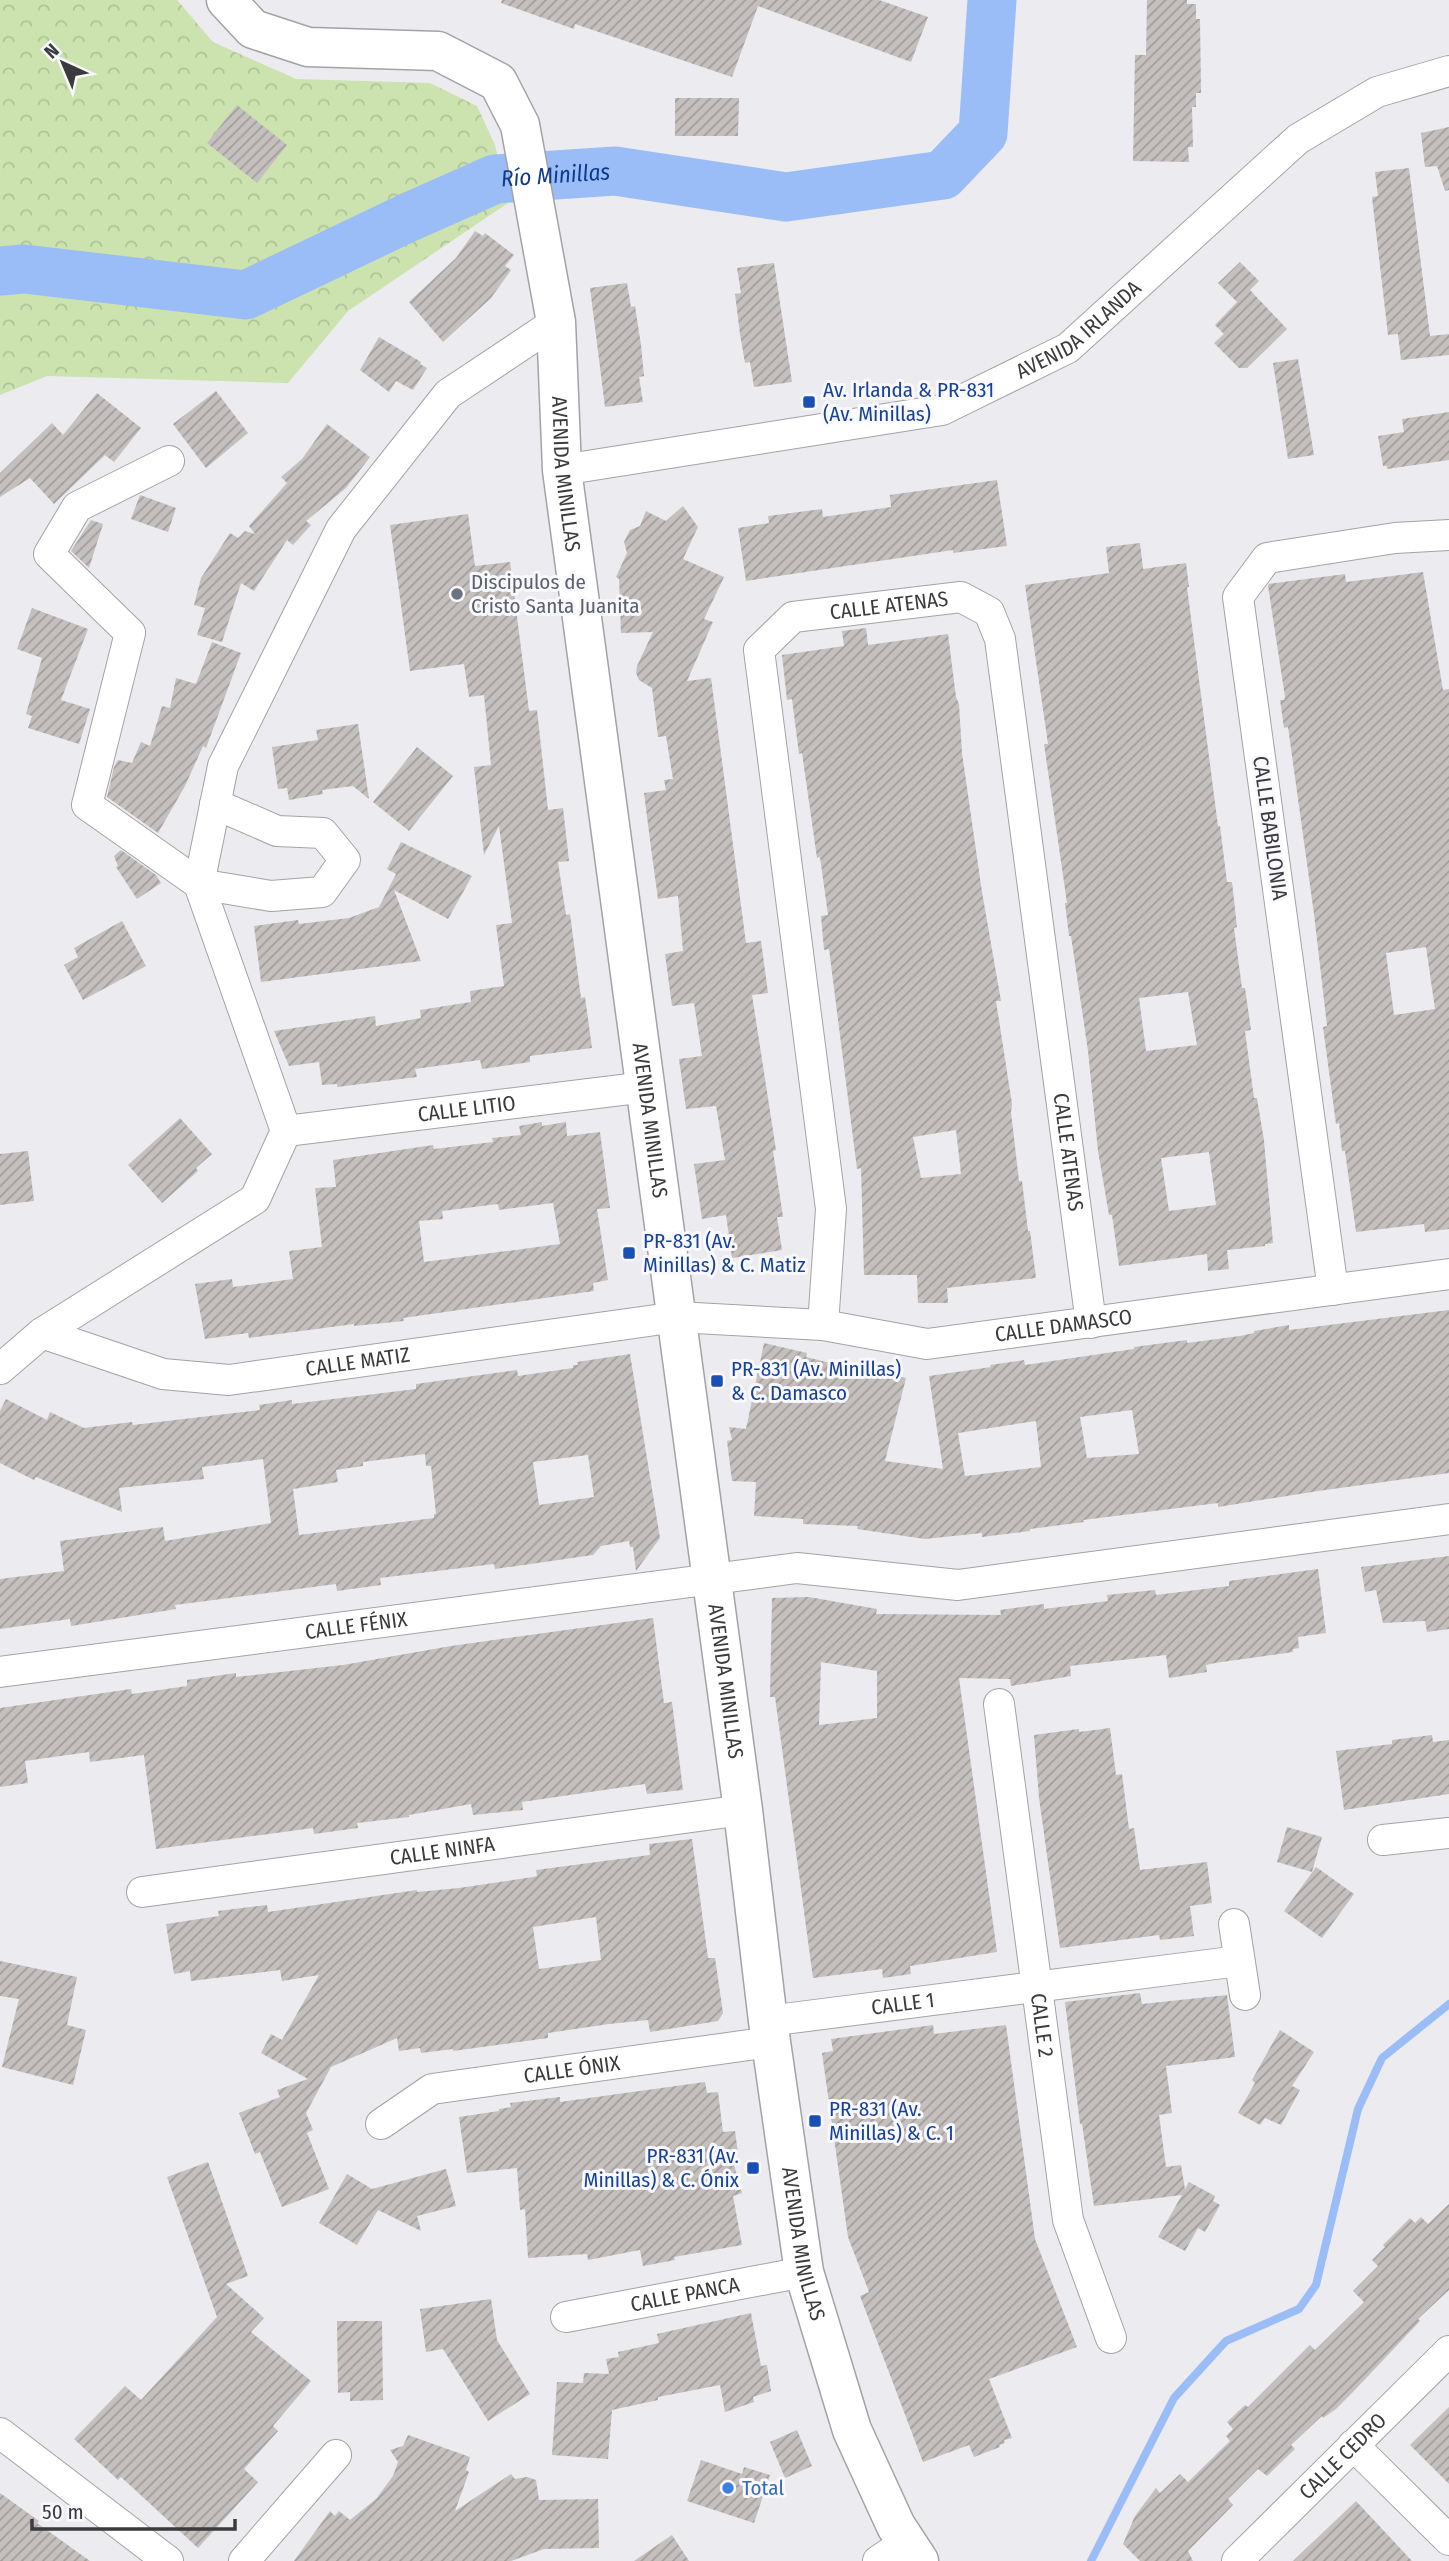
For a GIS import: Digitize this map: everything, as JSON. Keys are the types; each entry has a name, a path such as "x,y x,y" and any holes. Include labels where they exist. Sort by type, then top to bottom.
{"street":[{"name":"AVENIDA MINILLAS","path":"226,0 253,29 308,47 438,51 498,82 520,125 556,322 562,470 804,2272 852,2430 895,2526 901,2555"},
{"name":"AVENIDA IRLANDA","path":"562,470 942,410 1068,348 1298,139 1377,92 1449,71"},
{"path":"0,1369 43,1333 255,1199 286,1131 199,884 223,766 341,528 448,394 556,322"},
{"path":"169,461 77,507 49,554 130,633 87,805 199,884 271,896 322,892 345,860 323,833 277,831 215,804"},
{"name":"CALLE BABILONIA","path":"1333,1290 1238,597 1267,558 1395,538 1449,534"},
{"name":"CALLE ATENAS","path":"823,1325 831,1209 759,650 793,617 961,597 989,612 1000,639 1091,1323"},
{"name":"CALLE LITIO","path":"286,1131 646,1087"},
{"name":"CALLE DAMASCO","path":"677,1317 823,1325 927,1344 1449,1274"},
{"name":"CALLE MATIZ","path":"43,1333 163,1374 229,1380 677,1317"},
{"path":"712,1578 797,1569 958,1585 1449,1518"},
{"name":"CALLE FÉNIX","path":"0,1672 712,1578"},
{"name":"CALLE 2","path":"999,1704 1068,2220 1111,2338"},
{"name":"CALLE NINFA","path":"142,1892 743,1811"},
{"path":"1382,1840 1449,1833"},
{"path":"1234,1924 1245,1995"},
{"name":"CALLE 1","path":"770,2032 1037,1988 1239,1961"},
{"name":"CALLE ÓNIX","path":"381,2124 432,2088 770,2032"},
{"name":"CALLE PANCA","path":"566,2317 804,2272"},
{"name":"CALLE CEDRO","path":"1237,2561 1449,2351"},
{"path":"0,2433 168,2561"},
{"path":"1353,2445 1449,2540"},
{"path":"244,2561 336,2455"}],"green space":[{"path":"0,0 177,0 213,42 296,79 430,83 477,106 495,145 508,203 348,311 288,383 47,376 0,395"}],"building":[{"path":"502,0 879,0 928,17 911,62 758,6 732,77 575,24 574,29 501,3"},
{"path":"1147,0 1187,0 1187,4 1196,4 1196,19 1200,19 1201,93 1196,93 1196,107 1192,107 1193,147 1188,147 1189,162 1133,161 1135,55 1146,55"},
{"path":"675,98 739,98 738,136 675,136"},
{"path":"237,105 287,145 257,183 207,143"},
{"path":"1449,127 1449,190 1445,191 1437,166 1425,167 1421,133"},
{"path":"1409,168 1430,336 1449,334 1449,355 1401,360 1398,334 1388,335 1372,197 1378,196 1375,172"},
{"path":"475,231 483,236 485,233 514,255 505,266 511,270 491,298 443,342 409,302 456,258"},
{"path":"1240,262 1259,281 1250,290 1287,329 1247,368 1239,368 1214,343 1224,334 1215,325 1237,302 1218,283"},
{"path":"774,263 792,382 754,387 750,362 745,363 740,334 735,294 741,293 737,268"},
{"path":"627,283 631,307 635,306 641,345 644,376 639,377 643,402 605,407 590,288"},
{"path":"379,337 427,368 413,390 396,381 389,392 360,370"},
{"path":"1298,359 1314,455 1288,459 1273,363"},
{"path":"216,391 248,433 206,468 173,424"},
{"path":"97,393 141,428 114,462 105,455 54,504 30,478 0,497 0,473 52,423 63,435"},
{"path":"1449,412 1449,460 1387,469 1387,466 1383,466 1378,436 1404,432 1402,419"},
{"path":"327,424 370,457 346,488 306,521 311,525 293,545 287,540 254,591 241,583 222,642 197,635 205,608 194,605 201,578 230,533 238,538 245,531 255,534 249,526 287,483 281,477 302,459"},
{"path":"997,480 1007,546 953,553 953,550 746,581 738,528 769,523 768,516 822,509 823,517 891,507 890,495"},
{"path":"140,495 176,508 168,532 131,519"},
{"path":"683,506 698,527 683,559 724,577 704,619 713,622 687,681 711,678 746,943 761,941 768,993 752,995 776,1150 773,1151 783,1217 777,1217 782,1250 732,1258 726,1215 702,1219 694,1164 725,1160 716,1106 686,1109 679,1059 702,1056 694,1003 672,1006 665,954 683,951 678,896 658,899 644,793 666,790 664,780 673,779 666,736 658,737 652,688 639,680 636,673 653,632 621,633 619,579 616,577 627,553 624,542 630,530 640,526 646,511 666,521"},
{"path":"468,514 475,566 510,562 529,711 537,710 548,810 563,808 569,861 558,862 566,915 570,914 581,998 585,997 592,1048 530,1056 530,1062 482,1069 480,1060 415,1069 417,1077 337,1087 337,1084 322,1085 319,1062 289,1066 274,1031 375,1016 376,1026 421,1018 420,1010 471,1002 470,991 504,986 496,925 512,923 499,826 484,855 474,767 491,765 484,695 469,697 464,664 410,671 390,525"},
{"path":"91,520 103,524 89,568 71,551"},
{"path":"1140,543 1143,569 1186,563 1218,826 1227,882 1232,882 1237,927 1234,928 1251,1030 1245,1031 1254,1098 1257,1098 1264,1141 1273,1243 1227,1250 1229,1269 1208,1271 1207,1254 1119,1266 1112,1215 1109,1215 1098,1151 1088,1051 1069,936 1067,903 1044,744 1048,744 1025,585 1109,573 1106,547","holes":["1188,992 1197,1045 1146,1051 1139,998","1209,1152 1216,1205 1169,1211 1161,1158"]},
{"path":"1423,572 1443,690 1449,689 1449,1229 1425,1232 1424,1224 1356,1232 1345,1151 1342,1151 1339,1123 1336,1124 1323,1027 1327,1026 1314,914 1288,727 1284,728 1280,700 1285,697 1268,586 1345,574 1346,582","holes":["1426,947 1435,1009 1394,1015 1386,953"]},
{"path":"32,608 88,629 61,700 90,709 79,744 28,728 32,716 26,714 42,658 17,649"},
{"path":"866,628 868,645 948,634 982,892 1001,1001 996,1001 1012,1104 1019,1181 1022,1181 1036,1278 947,1288 948,1303 918,1303 917,1275 864,1275 861,1168 857,1169 829,949 824,950 821,916 828,915 802,753 799,754 792,699 787,700 782,655 844,646 842,631","holes":["956,1130 961,1174 921,1178 913,1137"]},
{"path":"212,642 241,653 206,748 203,746 185,786 158,833 107,797 114,767 118,760 132,763 141,742 150,746 162,706 170,708 176,678 196,684"},
{"path":"358,724 369,799 353,786 322,790 323,794 289,800 287,788 278,789 272,747 318,740 316,730"},
{"path":"417,747 453,776 409,831 373,802"},
{"path":"401,842 472,876 448,919 394,890 421,961 261,982 254,926 298,920 299,924 349,918 379,907 396,874 387,869"},
{"path":"121,850 156,875 161,883 137,899 116,867 118,866 114,856"},
{"path":"122,921 146,966 83,1000 64,965 78,957 74,948"},
{"path":"180,1118 212,1154 196,1168 198,1171 162,1203 128,1165"},
{"path":"566,1122 567,1136 600,1132 610,1208 597,1209 608,1280 593,1283 594,1291 403,1318 404,1321 354,1324 249,1338 248,1333 205,1339 195,1284 232,1279 233,1287 293,1279 289,1251 322,1247 315,1188 336,1187 333,1160 433,1145 434,1149 493,1142 492,1138 521,1135 519,1126","holes":["553,1203 560,1244 424,1262 419,1221 443,1219 442,1211 498,1204 499,1210"]},
{"path":"28,1151 34,1201 0,1205 0,1154"},
{"path":"1449,1310 1449,1473 1218,1507 1218,1503 1083,1520 1084,1522 1030,1531 982,1537 982,1533 925,1539 857,1529 858,1526 803,1524 803,1519 754,1516 756,1482 732,1481 727,1441 732,1440 729,1427 746,1429 764,1343 807,1353 806,1357 863,1371 864,1367 906,1378 885,1461 943,1469 929,1376 1024,1360 1025,1365 1134,1347 1240,1336 1289,1325 1289,1330","holes":["1132,1410 1139,1454 1087,1458 1080,1417","1036,1421 1041,1467 965,1476 958,1433"]},
{"path":"630,1354 660,1538 636,1571 633,1547 630,1547 629,1541 601,1546 593,1555 495,1569 494,1564 380,1578 381,1585 337,1591 336,1584 175,1605 176,1609 71,1626 70,1619 0,1629 0,1579 64,1571 60,1541 163,1527 165,1541 271,1523 263,1459 202,1467 204,1479 119,1488 122,1512 36,1477 34,1480 0,1463 0,1411 6,1399 47,1420 50,1412 84,1428 132,1422 133,1425 260,1410 259,1405 292,1400 292,1404 416,1389 416,1384 517,1370 518,1376 573,1368 573,1365 578,1365 577,1362","holes":["425,1454 426,1466 431,1466 436,1514 434,1518 299,1535 293,1489 338,1482 336,1470 363,1466 363,1462","588,1455 594,1497 539,1505 533,1462"]},
{"path":"1449,1556 1449,1629 1427,1632 1425,1621 1383,1623 1376,1590 1365,1592 1361,1567"},
{"path":"1318,1569 1326,1633 1298,1637 1299,1648 1293,1649 1293,1652 1215,1663 1206,1665 1207,1672 1169,1678 1166,1655 1070,1666 1071,1676 1011,1686 1010,1679 959,1678 997,1952 910,1966 911,1974 883,1978 882,1969 813,1978 775,1697 770,1697 772,1598 809,1597 877,1609 876,1614 1001,1615 1000,1610 1044,1604 1044,1609 1108,1601 1107,1595 1155,1590 1156,1595 1229,1586 1229,1581","holes":["821,1662 877,1671 877,1718 819,1725"]},
{"path":"653,1618 664,1703 672,1702 683,1790 647,1794 645,1784 522,1802 523,1810 473,1815 471,1804 409,1817 357,1823 358,1828 314,1834 313,1828 156,1849 144,1755 90,1762 89,1752 25,1761 28,1783 0,1787 0,1708 131,1689 132,1694 187,1686 187,1680 236,1673 236,1677 343,1665 451,1646"},
{"path":"1110,1728 1116,1775 1122,1774 1129,1829 1134,1828 1140,1870 1207,1862 1212,1903 1190,1906 1194,1936 1160,1940 1159,1935 1060,1948 1039,1798 1034,1735"},
{"path":"1432,1735 1433,1742 1449,1740 1449,1794 1344,1810 1336,1751 1392,1744 1392,1740"},
{"path":"1287,1827 1322,1837 1312,1872 1277,1862"},
{"path":"692,1839 708,1958 715,1958 723,2013 718,2021 650,2032 648,2020 609,2024 548,2033 548,2038 421,2053 420,2048 399,2051 397,2038 331,2067 306,2113 313,2130 307,2133 329,2189 282,2207 260,2152 255,2154 239,2113 280,2097 277,2090 308,2079 261,2053 271,2034 282,2040 319,1975 282,1981 280,1970 191,1981 190,1971 174,1974 166,1924 219,1916 218,1911 267,1905 268,1912 417,1890 459,1888 533,1877 537,1876 536,1870 650,1855 649,1844","holes":["596,1917 601,1960 539,1969 533,1927"]},
{"path":"1316,1867 1354,1894 1322,1938 1284,1911"},
{"path":"0,1961 77,1977 67,2025 86,2030 73,2085 2,2067 19,1999 0,1996"},
{"path":"1140,1993 1142,2004 1227,1995 1235,2057 1166,2066 1172,2113 1159,2115 1166,2167 1181,2165 1185,2189 1189,2182 1215,2196 1213,2201 1220,2205 1205,2232 1198,2228 1185,2251 1158,2237 1182,2195 1094,2206 1080,2124 1065,2002"},
{"path":"933,2025 934,2034 1006,2025 1035,2239 1077,2347 989,2379 1012,2438 1004,2440 1005,2443 999,2445 1000,2447 974,2457 969,2445 923,2462 860,2296 869,2292 848,2237 822,2053 833,2051 831,2039"},
{"path":"1280,2030 1314,2052 1292,2086 1300,2090 1281,2125 1265,2118 1260,2125 1238,2113 1255,2083 1252,2080"},
{"path":"705,2082 707,2093 718,2092 723,2132 735,2131 738,2153 731,2154 742,2193 733,2196 742,2245 674,2257 675,2260 643,2266 640,2250 588,2260 587,2254 528,2258 525,2209 520,2210 517,2168 467,2173 459,2117 499,2111 511,2107 510,2103 560,2097 560,2102"},
{"path":"208,2162 248,2276 226,2284 264,2318 251,2332 311,2381 273,2426 278,2431 244,2469 258,2482 198,2548 121,2477 118,2480 74,2439 125,2386 141,2400 217,2317 167,2177"},
{"path":"446,2169 456,2206 417,2216 421,2231 378,2210 357,2245 319,2223 347,2174 372,2189"},
{"path":"1449,2204 1449,2290 1418,2319 1420,2321 1336,2409 1323,2418 1322,2416 1291,2445 1295,2449 1267,2476 1258,2469 1228,2499 1233,2505 1188,2551 1193,2561 1140,2561 1123,2544 1135,2516 1156,2488 1160,2493 1180,2474 1188,2482 1230,2441 1226,2436 1233,2429 1227,2422 1245,2405 1248,2407 1310,2345 1315,2350 1364,2302 1353,2291 1378,2266 1372,2260 1385,2247 1383,2245 1410,2218 1415,2223 1421,2217 1428,2224"},
{"path":"491,2299 497,2340 530,2394 488,2421 443,2349 426,2352 420,2309"},
{"path":"751,2313 761,2366 767,2365 771,2391 753,2397 754,2402 725,2412 720,2385 658,2397 658,2400 612,2410 608,2459 552,2455 557,2382 583,2383 584,2373 609,2374 606,2359 619,2357 618,2352 659,2343 657,2334"},
{"path":"337,2321 382,2321 383,2400 350,2401 350,2392 338,2393"},
{"path":"1449,2407 1449,2484 1410,2445"},
{"path":"797,2430 812,2466 785,2478 770,2442"},
{"path":"408,2435 470,2457 466,2470 469,2472 455,2511 511,2474 515,2479 527,2477 536,2480 539,2500 598,2499 599,2548 544,2549 511,2561 294,2561 330,2511 335,2516 339,2511 350,2520 376,2499 393,2476 398,2462 390,2450 403,2446"},
{"name":"Total","path":"701,2460 742,2474 744,2467 770,2475 754,2523 687,2501"},
{"path":"0,2493 39,2521 37,2523 90,2561 0,2561"},
{"path":"1356,2501 1412,2561 1293,2561"},
{"path":"672,2535 689,2561 634,2561"}],"waterway":[{"name":"Río Minillas","path":"0,271 24,269 246,295 495,179 615,171 786,197 943,175 983,133 992,0"},
{"path":"1091,2561 1174,2398 1226,2341 1299,2309 1316,2285 1358,2109 1382,2058 1449,2004"}],"place":[{"name":"Av. Irlanda & PR-831 (Av. Minillas)","path":"809,402"},
{"name":"Discipulos de Cristo Santa Juanita","path":"457,594"},
{"name":"PR-831 (Av. Minillas) & C. Matiz","path":"629,1253"},
{"name":"PR-831 (Av. Minillas) & C. Damasco","path":"717,1381"},
{"name":"PR-831 (Av. Minillas) & C. 1","path":"815,2121"},
{"name":"PR-831 (Av. Minillas) & C. Ónix","path":"753,2168"},
{"name":"Total","path":"728,2488"}]}
